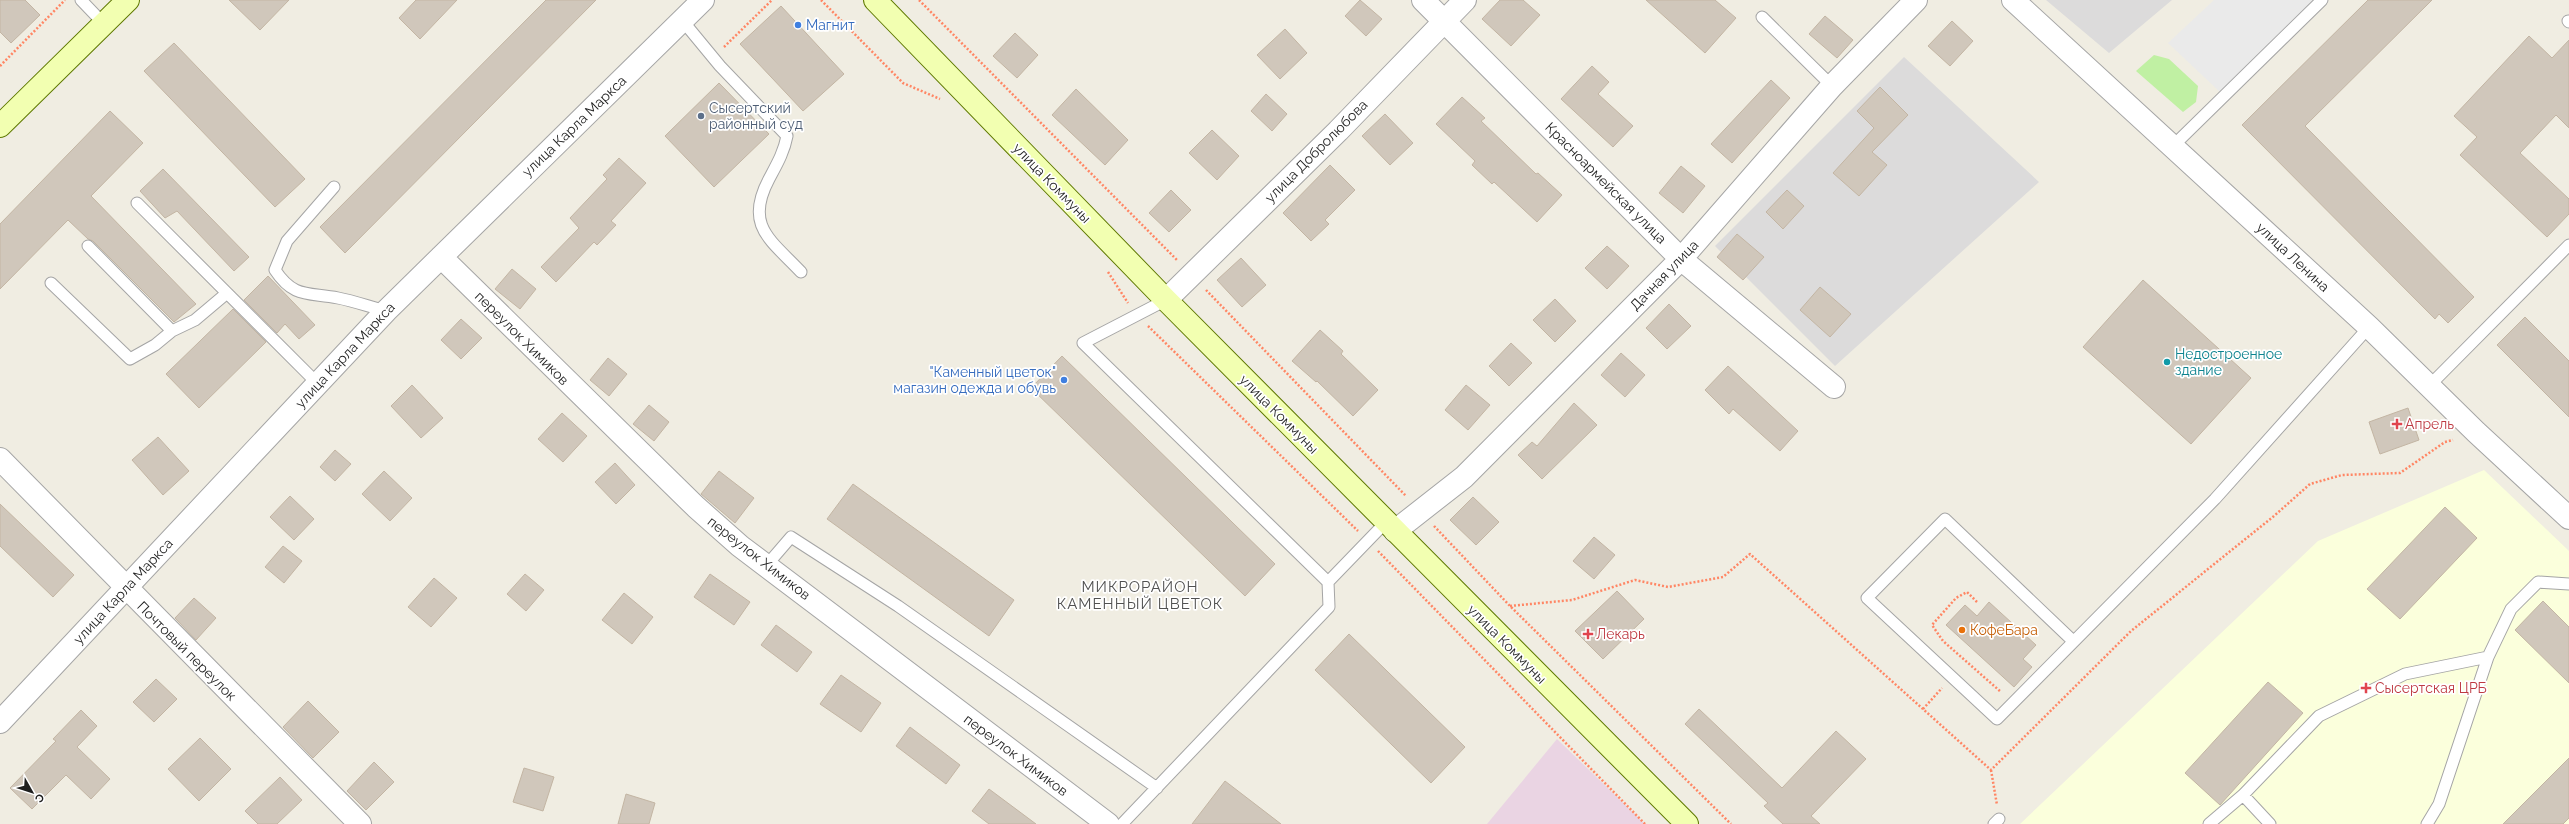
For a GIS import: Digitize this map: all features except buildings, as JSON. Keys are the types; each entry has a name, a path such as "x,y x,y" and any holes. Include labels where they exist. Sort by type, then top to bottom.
{"street":[{"path":"0,126 128,0"},
{"name":"улица Карла Маркса","path":"0,722 386,311 703,0"},
{"name":"улица Коммуны","path":"875,0 1166,300 1390,527 1687,824"},
{"name":"Красноармейская улица","path":"1423,0 1681,259 1834,387"},
{"name":"улица Добролюбова","path":"1166,300 1465,0"},
{"name":"Дачная улица","path":"1390,527 1419,511 1464,477 1681,259 1832,86 1916,0"},
{"name":"улица Ленина","path":"2013,0 2369,327 2476,432 2569,518"},
{"name":"переулок Химиков","path":"440,257 696,508 766,566 1108,824"},
{"name":"Почтовый переулок","path":"0,459 125,588 360,824"}],"lane":[{"path":"81,0 104,24"},
{"path":"2172,147 2322,0"},
{"path":"1762,17 1832,86"},
{"path":"682,20 713,58 787,136 783,153 768,180 758,206 758,222 768,237 802,272"},
{"path":"334,187 287,241 275,270 294,291 312,296 336,298 386,311"},
{"path":"137,203 318,384"},
{"path":"2429,386 2569,245"},
{"path":"88,246 172,331"},
{"path":"51,283 130,359 155,345 172,331 195,320 227,293"},
{"path":"1122,824 1329,607 1328,582 1083,343 1166,300"},
{"path":"2073,641 1945,519 1867,598 1997,719 2215,499 2369,327"},
{"path":"1328,582 1368,541 1390,527"},
{"path":"766,566 791,536 898,606 1157,788"},
{"path":"2427,824 2439,804 2488,657 2511,609 2538,582 2569,584"},
{"path":"2210,824 2243,795 2319,716 2406,674 2488,657"},
{"path":"2243,795 2270,824"}],"path":[{"path":"0,66 65,0"},
{"path":"713,58 772,0"},
{"path":"821,0 904,83 947,102"},
{"path":"919,0 1191,275 1510,606 1731,824"},
{"path":"1104,267 1137,315 1368,541 1645,824"},
{"path":"1991,770 2131,631 2274,516 2310,484 2342,475 2400,473 2445,442 2476,432"},
{"path":"1510,606 1572,600 1635,580 1668,587 1723,577 1750,554 1991,770 1996,821"},
{"path":"1977,602 1967,592 1956,598 1932,625 1943,641 2002,693"}],"shaded area":[{"path":"2046,0 2172,0 2109,53"},
{"path":"2214,0 2316,0 2220,92 2168,43"},
{"path":"1904,57 2039,182 1835,366 1715,246"},
{"name":"Сысертская ЦРБ","path":"2484,470 2569,551 2569,824 2020,824 2318,541"},
{"path":"1557,739 1645,824 1487,824"}],"green space":[{"path":"2154,55 2169,59 2198,86 2196,102 2183,112 2136,71"}],"place":[{"name":"Магнит","path":"798,25"},
{"name":"Сысертский районный суд","path":"701,116"},
{"name":"Недостроенное здание","path":"2167,362"},
{"name":"\"Каменный цветок\" магазин одежда и обувь","path":"1064,380"},
{"name":"Апрель","path":"2397,424"},
{"name":"КофеБара","path":"1962,630"},
{"name":"Лекарь","path":"1588,634"},
{"name":"Сысертская ЦРБ","path":"2366,688"}],"district":[{"name":"МИКРОРАЙОН КАМЕННЫЙ ЦВЕТОК","path":"1140,596"}]}
